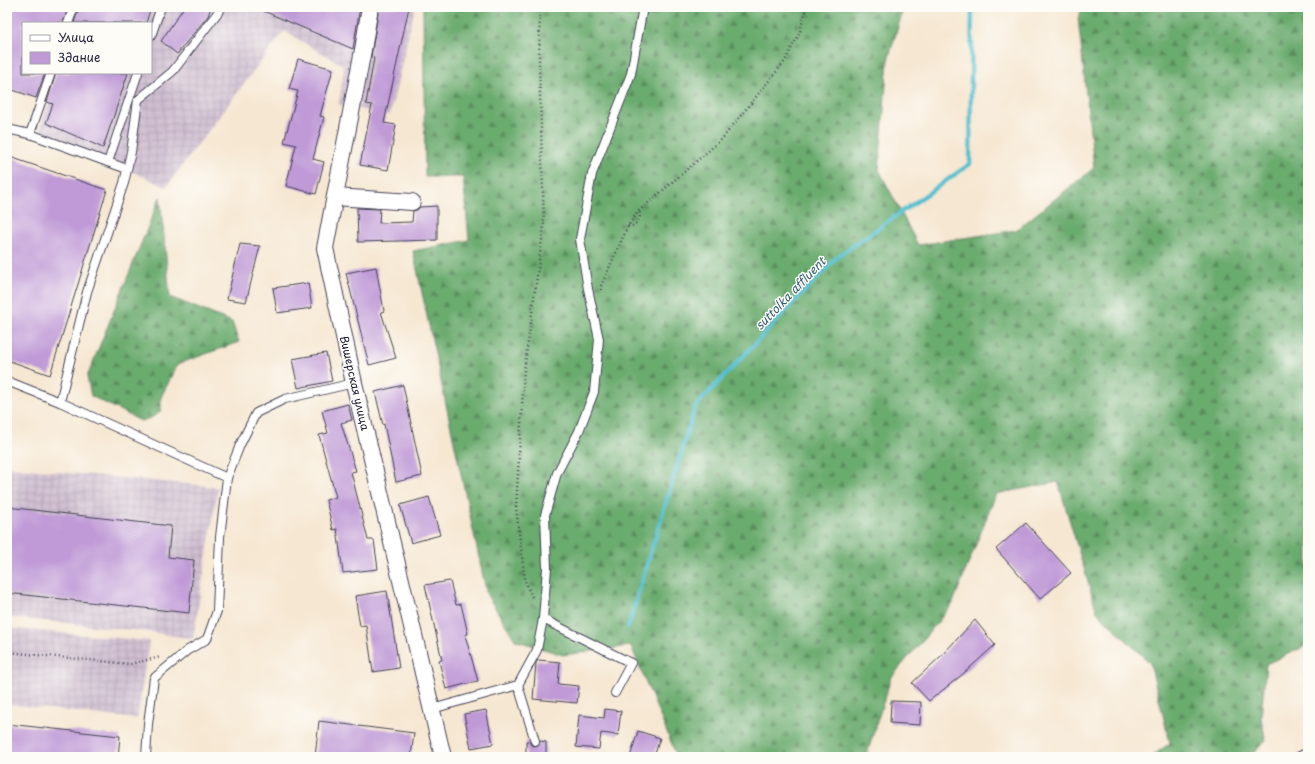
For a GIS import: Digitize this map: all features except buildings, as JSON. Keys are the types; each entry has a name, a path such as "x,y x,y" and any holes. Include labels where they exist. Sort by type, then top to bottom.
{"street":[{"name":"Вишерская улица","path":"370,7 325,248 354,382 443,757"},
{"path":"335,196 412,202"}],"lane":[{"path":"68,22 74,7"},
{"path":"152,33 161,7"},
{"path":"60,402 87,292 124,183 138,100 173,71 222,7"},
{"path":"432,709 518,685 537,650 543,619 547,568 545,515 557,473 579,431 594,392 597,367 599,339 588,289 580,239 592,174 631,74 642,7"},
{"path":"30,134 51,74"},
{"path":"108,162 138,74"},
{"path":"7,129 30,134 127,169"},
{"path":"7,381 60,402 227,478"},
{"path":"146,757 148,724 154,678 188,650 207,639 217,611 220,537 227,478 240,445 256,414 285,399 354,382"},
{"path":"543,619 631,663 615,693"},
{"path":"518,685 536,741"},
{"path":"1298,757 1308,752"}],"path":[{"path":"540,7 539,62 544,224 524,370 516,508 525,580 543,619"},
{"path":"600,293 601,286 628,226 639,211 726,134 785,60 800,32 806,7"},
{"path":"628,226 632,226 640,219 639,211"},
{"path":"7,652 130,664 188,650"}],"shaded area":[{"path":"78,7 415,7 390,115 339,105 344,66 284,31 166,187 40,130 58,74 152,74 152,22 73,22"},
{"path":"7,467 218,487 193,639 151,632 7,617"},
{"path":"7,628 149,641 137,719 7,704"}],"green space":[{"path":"423,7 904,7 888,60 879,170 918,245 1016,230 1094,168 1078,18 1083,7 1308,7 1308,645 1266,664 1261,718 1266,741 1248,757 1151,757 1170,743 1150,663 1097,612 1058,482 996,494 952,605 891,678 866,757 677,757 631,646 563,655 515,640 487,595 413,251 469,240 463,177 425,177"},
{"path":"160,197 170,297 232,322 239,342 178,364 161,397 161,411 151,418 141,421 91,396 87,377"}],"waterway":[{"name":"suttolka affluent","path":"628,627 695,407 837,257 970,164 972,7"}]}
